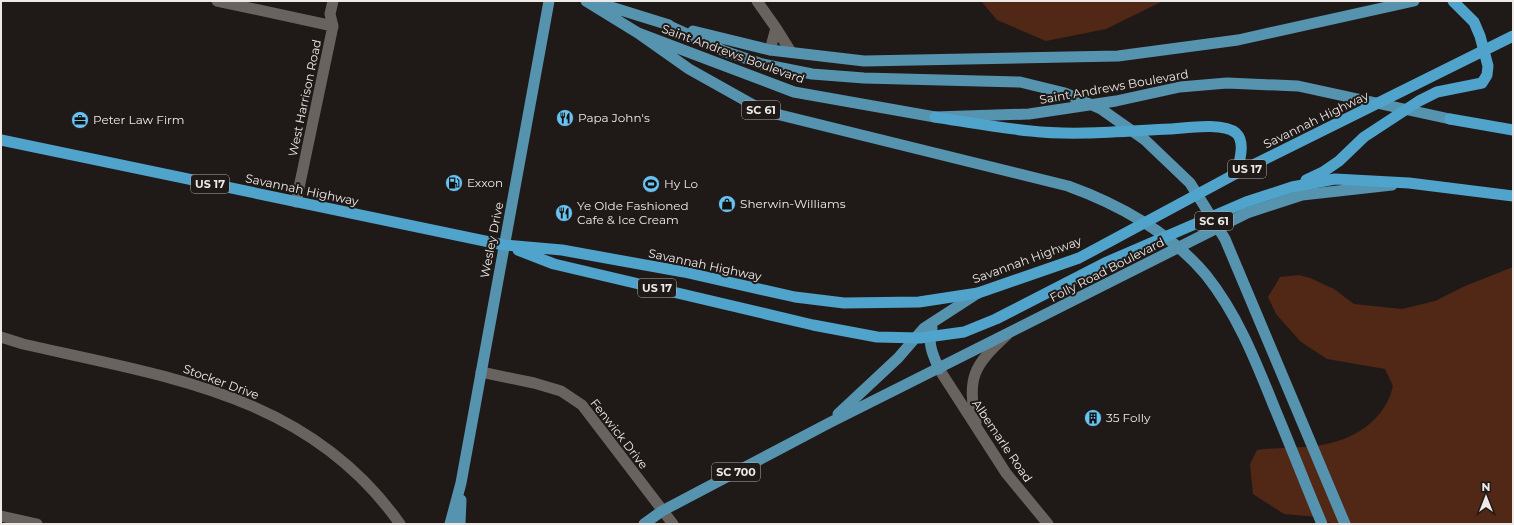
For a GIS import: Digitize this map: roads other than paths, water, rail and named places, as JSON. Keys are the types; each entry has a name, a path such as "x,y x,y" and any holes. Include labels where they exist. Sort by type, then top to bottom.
{"highway":[{"path":"1292,187 1323,172 1339,161 1364,137 1419,101 1437,92 1482,83 1487,75 1488,66 1474,22 1453,1"},
{"name":"Savannah Highway","path":"1,140 504,245 562,250 684,272 795,297 844,303 919,302 978,293 1079,258 1237,173 1513,36"},
{"path":"935,117 1032,131 1107,132 1204,127 1226,128 1236,132 1240,139 1241,154 1237,173"},
{"path":"1450,119 1513,130"},
{"name":"Savannah Highway","path":"504,245 554,264 813,324 877,337 899,338 942,336 964,332 996,319 1107,262 1246,202 1292,187 1335,179 1409,184 1513,196"}],"main road":[{"name":"Wesley Drive","path":"450,524 461,484 504,245 526,135 549,1"},
{"name":"Saint Andrews Boulevard","path":"586,1 638,34 794,92 935,117 1029,114 1116,101 1180,87 1227,83 1298,86 1347,98 1450,119"},
{"name":"Saint Andrews Boulevard","path":"593,1 663,23 770,50 864,61 1118,56 1238,40 1414,1"},
{"name":"SC 61","path":"663,23 731,53 762,64 798,71 864,78 1020,82 1065,93 1102,109 1145,140 1190,183 1224,239 1345,524"},
{"name":"SC 61","path":"638,34 689,69 764,112 1080,190 1124,210 1171,241 1205,275 1244,335 1322,524"},
{"name":"Folly Road Boulevard","path":"644,524 662,511 829,423 1009,334 1247,213 1302,195 1409,184"},
{"name":"Folly Road Boulevard","path":"829,423 898,358 924,328 935,319 978,293"},
{"path":"935,319 930,334 931,351 939,369"},
{"name":"Wesley Drive","path":"460,524 461,484"}],"street":[{"path":"217,1 333,26"},
{"name":"West Harrison Road","path":"296,202 333,26 330,14 333,1"},
{"path":"757,1 791,52"},
{"path":"770,50 776,28"},
{"path":"977,429 971,396 974,379 980,362 1009,334"},
{"name":"Stocker Drive","path":"1,337 23,344 181,380 229,396 270,414 317,441 378,496 400,522"},
{"name":"Albemarle Road","path":"939,369 1006,473 1048,524"},
{"name":"Fenwick Drive","path":"481,372 534,383 561,391 582,405 673,524"},
{"path":"1,516 37,524"}],"place":[{"name":"Papa John's","path":"565,118"},
{"name":"Peter Law Firm","path":"80,120"},
{"name":"Exxon","path":"454,183"},
{"name":"Hy Lo","path":"651,184"},
{"name":"Sherwin-Williams","path":"727,204"},
{"name":"Ye Olde Fashioned Cafe & Ice Cream","path":"564,213"},
{"name":"35 Folly","path":"1093,418"}]}
